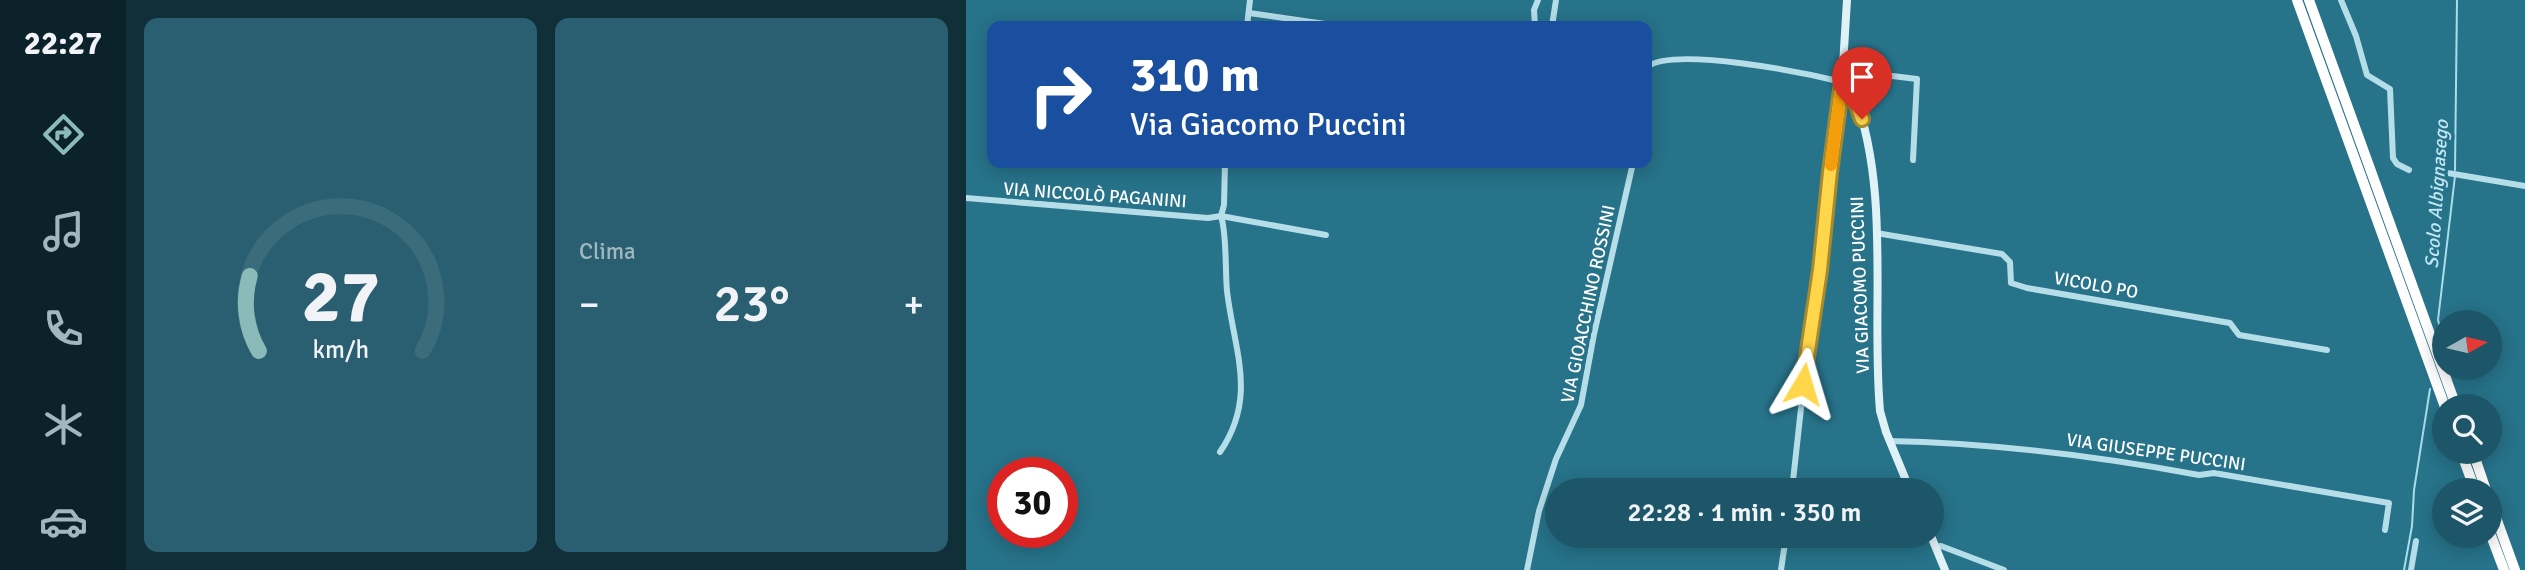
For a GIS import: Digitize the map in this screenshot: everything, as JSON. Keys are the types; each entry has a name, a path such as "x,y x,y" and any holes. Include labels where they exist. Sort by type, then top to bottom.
{"highway":[{"path":"2297,0 2440,394"},
{"path":"2309,0 2452,394"},
{"path":"2502,534 2515,570"},
{"path":"2496,548 2504,570"}],"street":[{"path":"1248,21 1250,0"},
{"path":"1535,21 1534,10 1538,0"},
{"path":"1553,21 1556,0"},
{"path":"1793,478 1805,363 1820,270 1842,82 1847,0"},
{"path":"2341,0 2356,36 2367,75 2390,89 2393,158 2397,164 2409,170"},
{"path":"1250,13 1305,21"},
{"path":"1844,55 1877,58 1884,75 1917,79 1913,160"},
{"path":"1652,63 1700,58 1842,82"},
{"name":"VIA GIACOMO PUCCINI","path":"1842,82 1850,87 1854,94 1867,135 1876,233 1878,389 1882,422 1905,478"},
{"path":"1220,452 1236,425 1242,390 1228,300 1221,216 1224,205 1225,168"},
{"name":"VIA GIOACCHINO ROSSINI","path":"1527,570 1542,502 1556,459 1581,405 1594,334 1632,168"},
{"path":"2436,172 2525,186"},
{"name":"VIA NICCOLÒ PAGANINI","path":"966,198 1208,218 1221,216 1326,234"},
{"name":"VICOLO PO","path":"1876,233 2002,254 2010,262 2011,282 2028,288 2230,323 2239,335 2327,350"},
{"name":"VIA GIUSEPPE PUCCINI","path":"1889,441 2089,455 2199,475 2214,473 2389,503 2385,530"},
{"path":"2411,570 2416,541"},
{"path":"1944,547 2004,570"},
{"path":"1781,570 1784,548"},
{"path":"1936,548 1945,570"}],"waterway":[{"name":"Scolo Albignasego","path":"2455,170 2457,0"},
{"name":"Scolo Albignasego","path":"2439,310 2455,176"},
{"name":"Scolo Albignasego","path":"2404,570 2430,389"}],"slow traffic":[{"path":"1831,165 1840,96"}],"route":[{"path":"1803,384 1820,270 1842,82 1850,87 1854,94 1862,119"}]}
